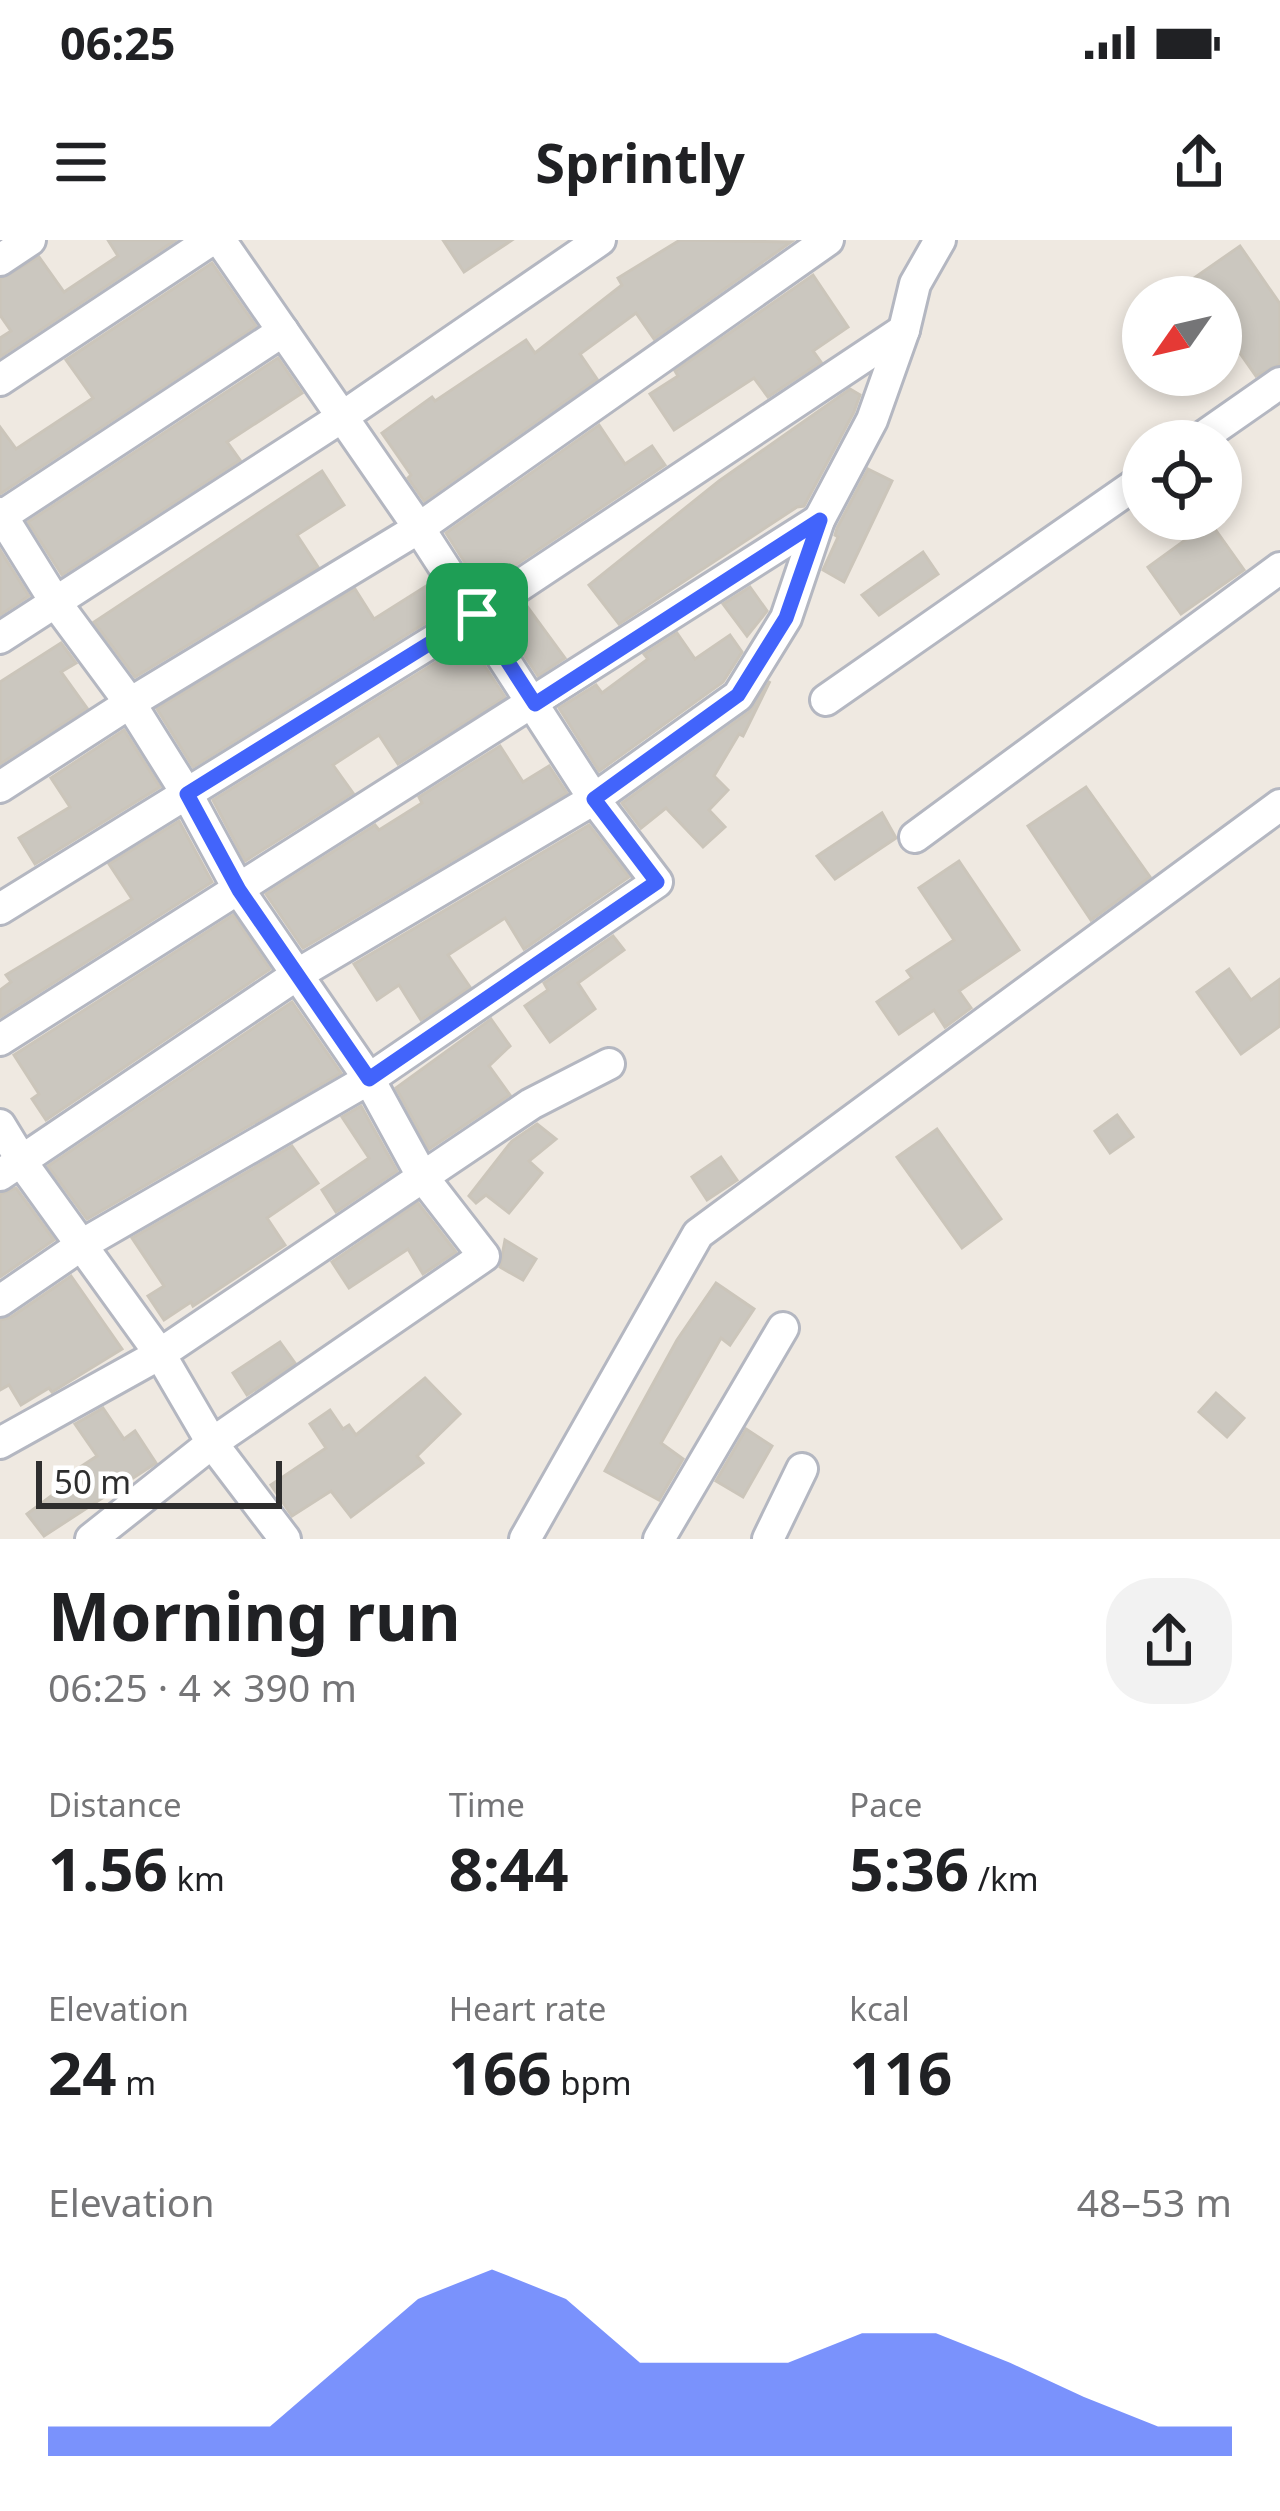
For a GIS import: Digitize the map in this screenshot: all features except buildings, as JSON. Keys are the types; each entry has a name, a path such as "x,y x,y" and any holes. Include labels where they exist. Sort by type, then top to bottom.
{"street":[{"path":"0,260 30,240"},
{"path":"0,380 216,240 419,528 594,799 657,882 369,1079 82,1244 0,1300"},
{"path":"0,638 343,417 600,240"},
{"path":"0,787 419,528 827,240"},
{"path":"10,1167 298,974 594,799 738,695 786,618 820,520 872,420 915,284 940,240"},
{"path":"0,909 477,614 904,330"},
{"path":"91,1539 212,1443 484,1256 422,1176 369,1079 239,890 130,703 56,604 1,514 283,331"},
{"path":"1227,420 1280,383"},
{"path":"826,700 1122,494"},
{"path":"0,1040 820,520"},
{"path":"915,837 1280,568"},
{"path":"525,1539 698,1234 1280,805"},
{"path":"0,1443 160,1354 531,1103 609,1064"},
{"path":"0,1125 10,1167 82,1244 160,1354 212,1443 285,1539"},
{"path":"659,1539 783,1328"},
{"path":"768,1539 802,1469"}],"route":[{"path":"820,520 786,618 738,695 594,799 657,882 369,1079 239,890 187,794 477,614 535,704 820,520"}]}
